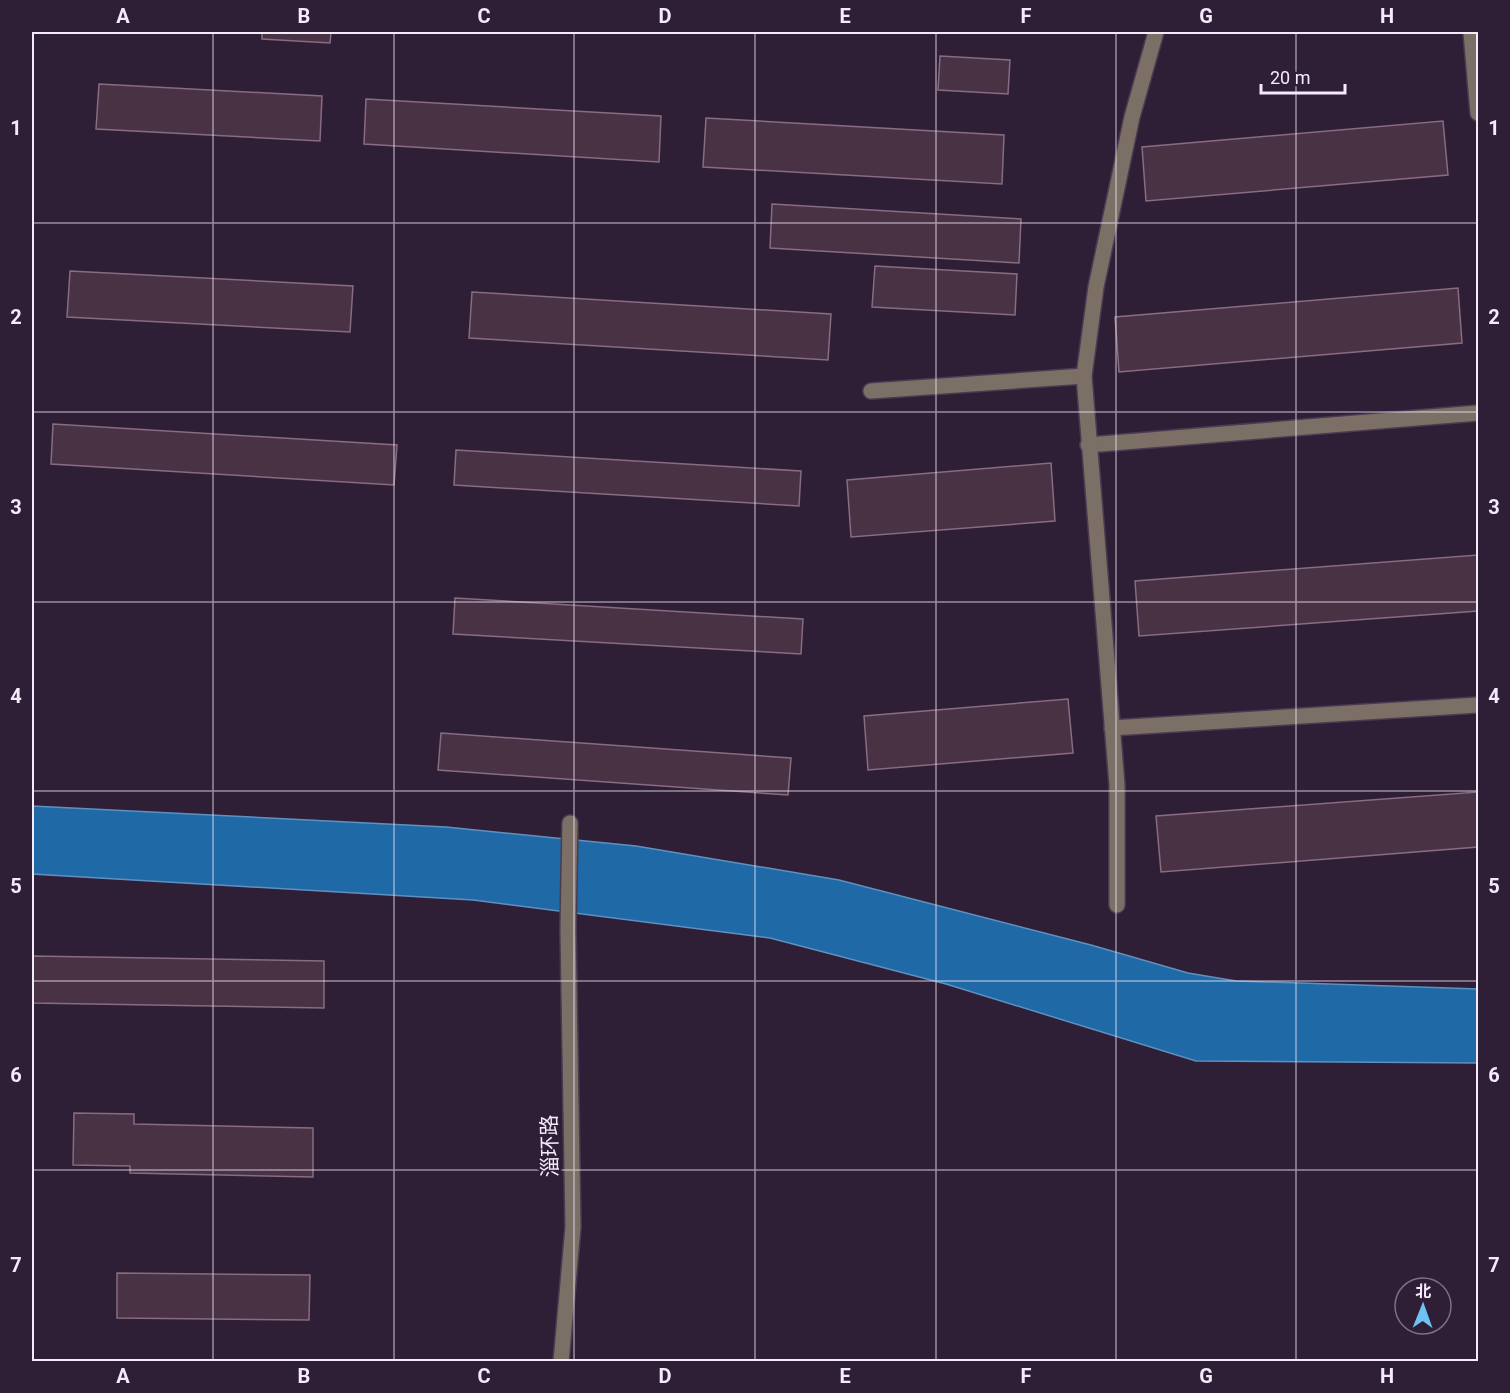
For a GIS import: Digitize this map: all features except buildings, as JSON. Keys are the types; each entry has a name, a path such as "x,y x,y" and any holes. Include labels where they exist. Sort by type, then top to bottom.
{"street":[{"path":"1117,905 1117,785 1084,376 1096,286 1132,117 1156,32"},
{"path":"1471,32 1479,113"},
{"path":"871,391 1084,376"},
{"path":"1088,445 1479,413"},
{"path":"1112,728 1479,705"},
{"name":"淄环路","path":"561,1362 573,1227 568,929 570,823"}],"water":[{"path":"32,806 446,827 636,846 839,880 1091,945 1188,973 1236,981 1478,989 1478,1063 1196,1061 946,984 770,938 473,900 32,874"}]}
